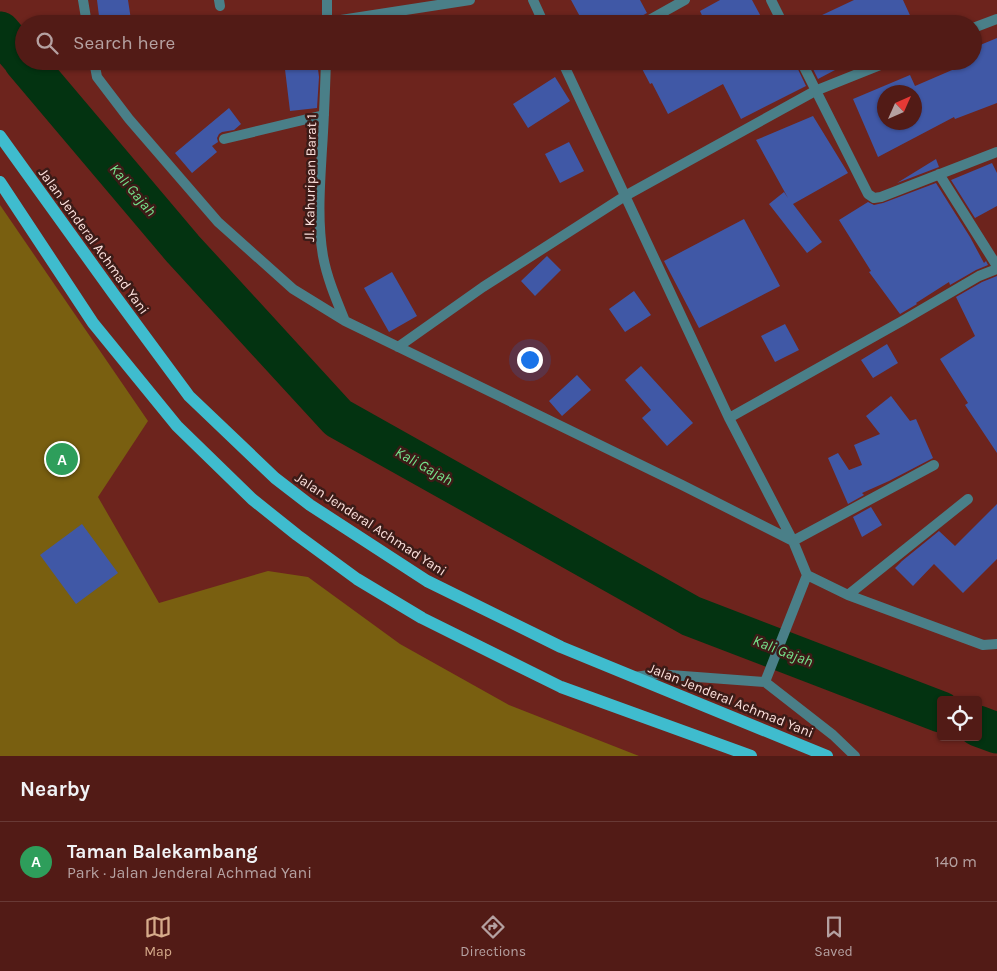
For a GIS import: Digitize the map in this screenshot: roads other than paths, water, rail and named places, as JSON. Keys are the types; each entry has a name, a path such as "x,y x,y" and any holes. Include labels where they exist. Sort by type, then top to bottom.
{"main road":[{"name":"Jalan Jenderal Achmad Yani","path":"0,136 189,396 275,478 310,505 427,581 562,647 827,756"},
{"path":"0,182 93,324 177,426 252,499 297,535 357,579 422,618 561,687 751,756"}],"street":[{"path":"83,0 86,15"},
{"path":"327,0 328,15"},
{"path":"377,15 470,0"},
{"path":"533,0 540,15"},
{"path":"658,15 686,0"},
{"path":"771,0 778,15"},
{"path":"982,25 997,19"},
{"path":"96,70 97,77 128,120 218,222 293,290 345,320 398,347 674,481 793,542"},
{"name":"Jl. Kahuripan Barat 1","path":"326,70 320,202 323,254 331,287 345,320"},
{"path":"570,70 625,196 729,418 793,542 807,575 848,595 983,645 997,644"},
{"path":"805,70 868,194 874,198 881,197 997,152"},
{"path":"398,347 483,287 625,196 815,90 867,70"},
{"path":"224,140 324,116"},
{"path":"729,418 979,276 997,268 939,174"},
{"path":"793,542 934,465"},
{"path":"848,595 968,499"},
{"path":"765,682 807,575"},
{"path":"634,677 657,674 765,682 833,735 855,756"}],"waterway":[{"name":"Kali Gajah","path":"0,32 15,50"},
{"name":"Kali Gajah","path":"32,70 183,249 338,418 691,616 937,710"},
{"name":"Kali Gajah","path":"982,727 997,733"}],"place":[{"name":"Taman Balekambang","path":"62,459"}]}
